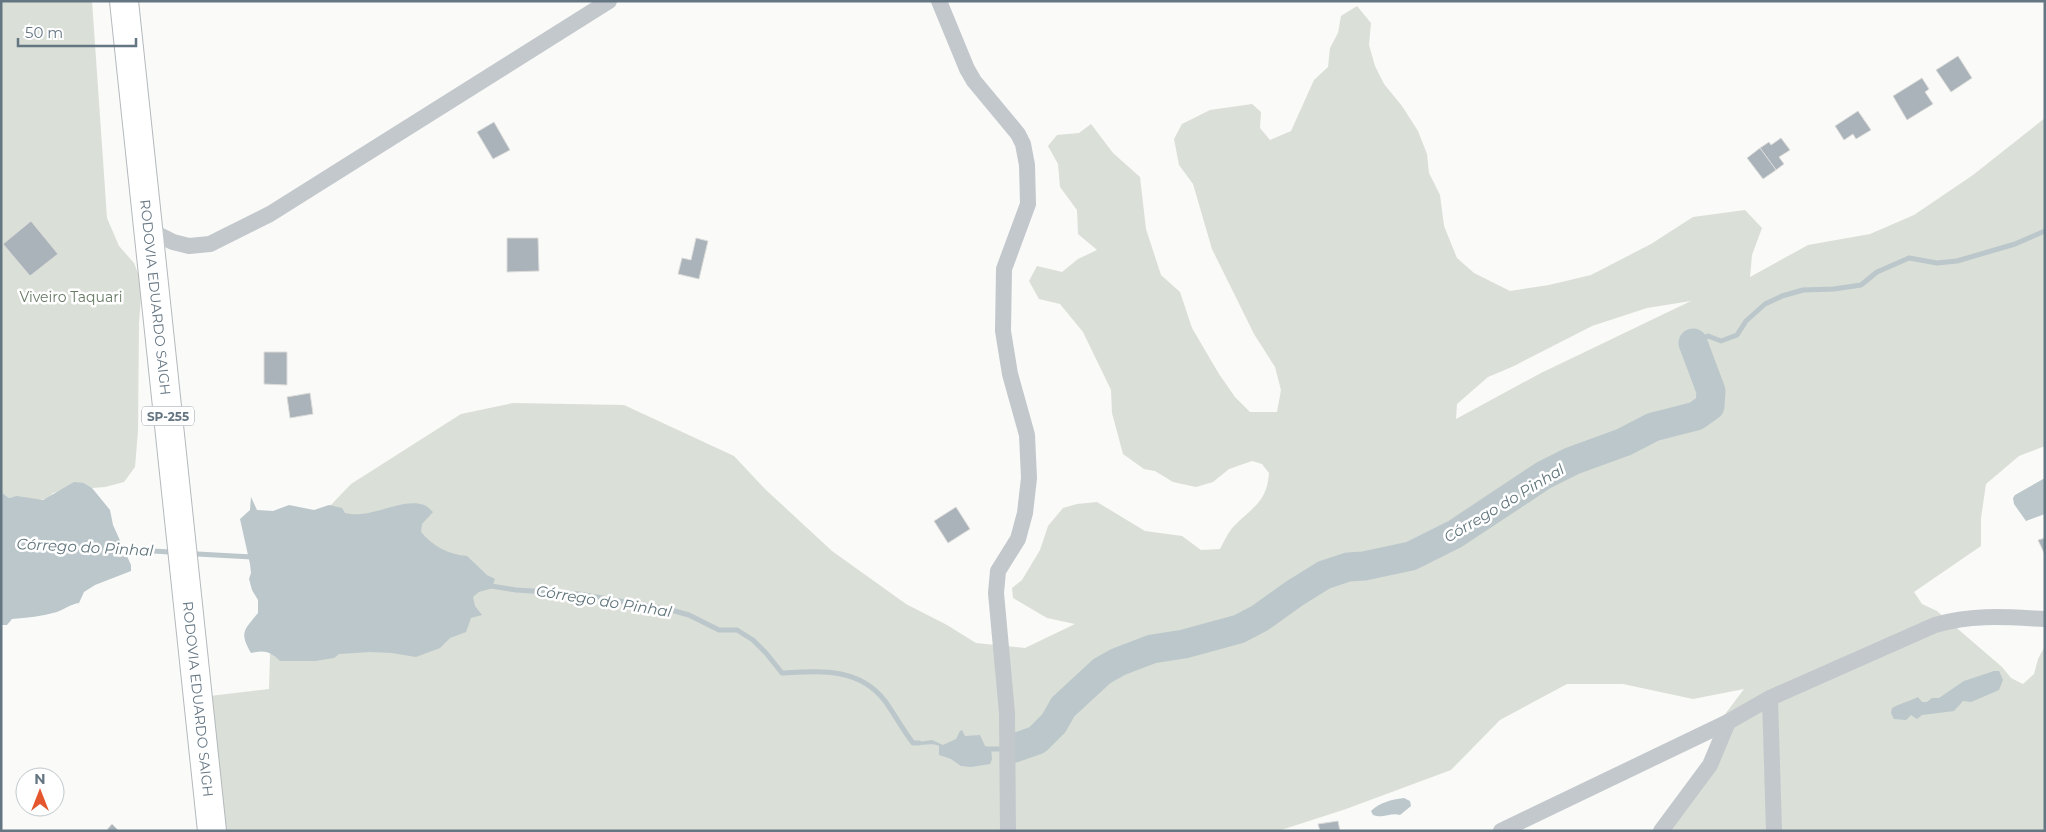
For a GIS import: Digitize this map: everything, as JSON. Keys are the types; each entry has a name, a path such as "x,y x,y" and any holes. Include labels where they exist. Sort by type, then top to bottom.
{"highway":[{"name":"RODOVIA EDUARDO SAIGH","path":"124,1 212,831"}],"street":[{"path":"147,229 174,242 189,246 210,244 270,214 610,1"},
{"path":"939,1 966,68 974,81 1018,134 1023,144 1029,180 1028,204 1006,262 1003,277 1003,331 1010,374 1027,435 1029,478 1018,539 998,571 996,593 1007,713 1008,831"},
{"path":"1500,831 1728,722 1770,698 1935,625 1956,619 1980,616 2045,619"},
{"path":"1770,698 1774,831"},
{"path":"1661,831 1710,765 1728,722"}],"green space":[{"name":"Viveiro Taquari","path":"1,1 92,1 107,218 119,246 134,263 142,284 139,323 138,431 135,467 124,482 92,488 84,483 38,500 9,498 1,492"},
{"path":"1357,6 1371,23 1369,45 1375,66 1384,84 1402,106 1418,131 1427,154 1429,173 1440,195 1444,226 1457,258 1474,273 1510,291 1549,285 1591,275 1651,244 1693,217 1745,210 1762,228 1752,255 1750,277 1808,245 1870,234 1914,215 1973,175 2045,118 2045,446 2019,456 1986,484 1981,518 1981,546 1914,592 1922,604 1937,611 2002,667 2011,678 2023,684 2034,674 2038,659 2045,646 2045,831 1669,831 1726,713 1744,689 1693,699 1623,684 1567,684 1500,720 1451,770 1346,809 1278,831 222,831 210,696 269,689 271,624 305,532 351,484 461,414 513,403 624,405 734,456 765,489 832,551 906,604 947,625 976,643 1025,648 1075,624 1047,618 1013,598 1012,588 1022,580 1040,550 1048,526 1063,508 1077,504 1097,502 1145,531 1182,536 1201,550 1220,549 1232,528 1262,498 1268,483 1269,473 1262,464 1252,461 1229,469 1213,482 1196,487 1173,482 1155,471 1144,469 1123,454 1112,413 1111,390 1083,332 1060,304 1039,299 1029,281 1037,266 1062,272 1078,259 1097,250 1078,234 1077,210 1060,187 1058,164 1048,146 1057,135 1079,133 1091,124 1113,153 1140,177 1146,229 1161,275 1180,292 1192,328 1235,397 1250,412 1277,412 1281,390 1275,367 1254,334 1212,249 1193,184 1179,165 1174,139 1182,124 1210,110 1252,104 1261,112 1260,128 1270,140 1291,131 1314,80 1328,67 1330,48 1338,33 1341,16","holes":["1691,301 1541,373 1456,419 1457,404 1488,377 1514,366 1592,326 1647,308"]}],"water":[{"path":"2045,478 2045,514 2026,521 2014,504 2013,498"},
{"path":"74,482 84,483 92,488 110,510 113,525 131,565 131,571 95,585 84,592 79,603 57,612 12,619 7,625 1,625 1,492 9,498 17,496 43,500"},
{"path":"251,497 257,510 273,511 289,505 314,510 329,505 342,508 345,513 365,514 406,504 415,503 425,506 433,512 422,524 421,532 425,537 442,549 454,554 467,556 487,575 495,579 493,585 486,586 473,597 475,606 482,615 471,618 466,632 450,638 440,648 416,657 370,652 339,654 334,658 315,661 280,661 267,652 251,653 244,636 249,623 258,613 258,600 252,590 249,579 251,573 250,564 240,519 250,510"},
{"path":"1999,671 2003,680 1999,690 1971,702 1963,701 1954,711 1922,715 1917,719 1911,715 1906,720 1894,719 1891,713 1892,708 1918,697 1922,702 1927,702 1932,698 1939,698 1964,681"},
{"path":"962,730 965,736 980,735 985,746 991,748 992,759 990,764 971,767 961,766 951,759 939,755 939,746 913,743 932,740 943,745 956,739"},
{"path":"1404,798 1410,801 1411,806 1400,815 1377,816 1373,815 1371,811 1382,803"}],"building":[{"path":"1958,56 1972,78 1951,92 1936,70"},
{"path":"1922,78 1929,89 1925,92 1933,104 1907,120 1893,96"},
{"path":"1858,111 1871,130 1856,139 1853,134 1844,140 1835,126"},
{"path":"494,122 510,150 493,159 477,132"},
{"path":"1781,138 1790,150 1779,157 1784,164 1776,170 1760,148 1769,142 1771,145"},
{"path":"1760,148 1776,170 1763,179 1747,158"},
{"path":"31,221 58,254 30,276 3,244"},
{"path":"507,238 538,238 539,271 507,272"},
{"path":"696,238 708,241 699,279 678,274 682,258 691,260"},
{"path":"264,352 287,352 287,385 264,384"},
{"path":"310,393 313,414 290,418 287,397"},
{"path":"956,507 970,529 948,543 934,521"},
{"path":"2045,538 2045,555 2038,540"},
{"path":"1338,821 1340,831 1320,831 1318,824"},
{"path":"112,824 119,831 106,831"}],"waterway":[{"name":"Córrego do Pinhal","path":"1693,343 1708,336 1721,341 1737,335 1746,321 1765,304 1782,296 1803,290 1834,289 1861,285 1877,272 1909,258 1937,263 1957,261 2015,244 2045,231"},
{"name":"Córrego do Pinhal","path":"1014,748 1037,740 1054,723 1063,707 1102,671 1118,662 1152,649 1184,644 1239,629 1260,618 1324,575 1348,567 1364,566 1411,556 1455,534 1544,475 1572,461 1624,442 1653,427 1696,416 1710,406 1711,391 1693,343"},
{"name":"Córrego do Pinhal","path":"118,549 170,552"},
{"name":"Córrego do Pinhal","path":"197,554 252,557"},
{"name":"Córrego do Pinhal","path":"480,589 491,586 516,590 579,594 671,610 689,615 719,630 737,630 753,640 782,673 824,672 851,677 863,682 875,690 885,701 913,743 919,743"},
{"name":"Córrego do Pinhal","path":"986,749 998,749"}]}
